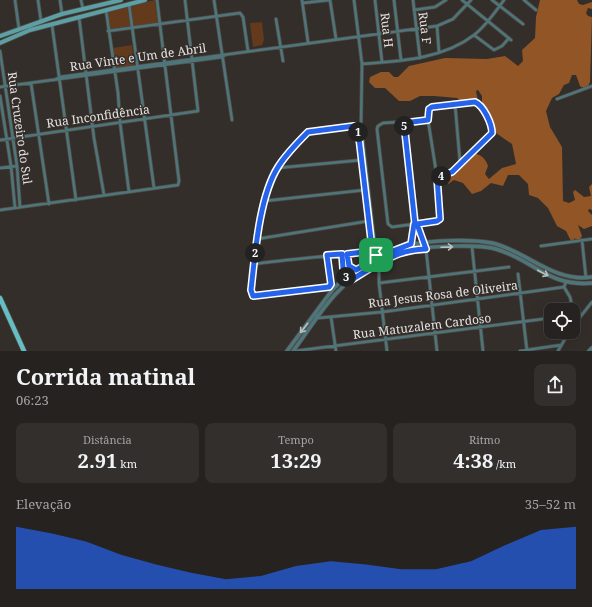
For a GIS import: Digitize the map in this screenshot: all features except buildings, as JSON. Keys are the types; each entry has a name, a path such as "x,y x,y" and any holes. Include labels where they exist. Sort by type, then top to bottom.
{"main road":[{"path":"0,36 62,14 104,2 121,0"},
{"path":"0,43 52,24 145,0"},
{"path":"92,6 94,13"},
{"path":"21,29 24,33"},
{"path":"0,298 24,351"}],"street":[{"path":"15,0 21,29"},
{"path":"38,0 41,22"},
{"path":"60,0 62,14"},
{"path":"82,0 83,9"},
{"path":"0,210 178,184 179,181 157,0"},
{"path":"185,0 192,60"},
{"path":"214,0 232,120"},
{"path":"308,42 302,1 330,0 336,39"},
{"path":"354,0 362,64 361,125 378,255 383,262"},
{"name":"Rua H","path":"375,0 382,62"},
{"path":"394,0 401,60"},
{"name":"Rua F","path":"413,0 420,58"},
{"path":"414,10 435,6 446,0"},
{"path":"462,0 510,39 502,46 494,50 474,35"},
{"path":"440,52 437,26 453,19 471,0"},
{"path":"492,0 523,24"},
{"path":"362,64 420,58 459,44 474,35 488,21 504,0"},
{"path":"524,0 536,10"},
{"path":"129,4 154,188"},
{"path":"106,10 118,93 120,122 129,192"},
{"path":"108,31 241,13 248,51"},
{"path":"79,17 93,126 104,195"},
{"path":"276,18 283,61"},
{"path":"52,24 60,79 65,130 76,200"},
{"name":"Rua Vinte e Um de Abril","path":"87,75 114,73 308,42 437,26"},
{"name":"Rua Cruzeiro do Sul","path":"0,51 17,166 20,207"},
{"name":"Rua Inconfidência","path":"0,140 198,110 192,60"},
{"name":"Rua Vinte e Um de Abril","path":"0,87 87,75 114,69 138,68"},
{"path":"31,83 40,134 49,204"},
{"path":"557,99 592,86"},
{"name":"Rua Cruzeiro do Sul","path":"0,96 11,166 15,208"},
{"path":"428,120 383,124 378,126 377,129 388,224 392,227 437,221 440,219 437,177 428,120 429,109 455,104 478,103 492,128 491,135 460,162 452,172 437,177"},
{"path":"455,104 460,162"},
{"path":"404,123 415,224 411,244"},
{"path":"254,264 327,255 372,251 358,129 354,126 308,132 277,168 264,201 254,264 251,290 253,296 329,287 331,284 327,255"},
{"path":"277,168 362,160"},
{"path":"0,168 17,166"},
{"path":"264,201 365,190"},
{"path":"257,239 369,221"},
{"path":"415,224 426,249 437,351"},
{"path":"541,246 592,239"},
{"path":"582,240 586,278"},
{"path":"287,351 315,314 332,288 356,270 371,262 373,256 411,244 471,241 496,244 555,279 578,284 592,283"},
{"path":"387,351 379,283 379,267 383,262 403,252 426,249 472,247 496,249 558,274 586,278 592,277"},
{"path":"472,247 483,351"},
{"path":"342,254 343,268 346,278"},
{"path":"347,254 349,266 356,270"},
{"path":"371,262 374,266"},
{"path":"294,351 346,278 374,266 379,267"},
{"path":"379,283 474,270 509,267"},
{"path":"518,274 527,351"},
{"path":"555,279 558,274"},
{"path":"566,282 564,287 570,297 571,303"},
{"name":"Rua Jesus Rosa de Oliveira","path":"318,318 382,312 564,287"},
{"path":"580,318 592,302"},
{"path":"315,314 318,318"},
{"path":"331,317 336,351"},
{"name":"Rua Matuzalem Cardoso","path":"294,351 544,319"},
{"path":"558,351 565,339"},
{"path":"520,351 561,346"},
{"path":"589,351 592,348"}],"shaded area":[{"path":"155,0 158,23 134,26 131,5"},
{"path":"540,0 577,0 579,4 583,5 592,2 592,9 588,8 586,13 588,16 592,17 590,82 588,86 583,88 580,86 576,75 572,75 569,83 564,85 559,94 552,98 546,111 550,127 562,147 563,201 569,203 575,200 573,192 575,190 584,197 591,196 589,187 592,184 592,210 589,209 588,211 592,215 592,226 584,229 578,225 582,236 579,241 574,238 575,241 571,241 566,231 557,226 548,208 538,198 529,195 528,184 519,175 508,175 503,186 491,183 481,191 472,194 463,183 454,180 448,184 450,174 458,166 462,159 469,154 476,154 485,159 488,166 485,174 489,179 502,168 516,164 512,144 493,131 482,107 482,96 478,90 476,91 478,101 472,106 466,105 457,98 434,96 420,96 410,101 399,101 385,88 375,88 369,82 370,77 381,72 389,72 394,77 398,77 409,66 445,58 487,59 505,56 518,66 523,61 522,50 535,38 536,17"},
{"path":"128,6 131,26 109,29 108,11"},
{"path":"262,22 264,40 262,45 253,47 250,23"},
{"path":"132,45 134,65 115,68 113,48"}],"route":[{"path":"475,102 478,103 492,128 492,133 460,162 452,172 437,177 440,219 437,221 417,224 426,249 403,252 390,257 380,266 374,266 362,272 348,282 345,278 347,276 343,268 342,254 327,255 331,284 329,287 253,296 251,294 257,239 264,201 277,168 308,132 314,130 354,126 358,129 372,251 347,254 349,266 356,270 371,262 371,258 376,255 380,256 411,244 415,224 404,123 428,120 429,109 432,107 475,102"}]}
